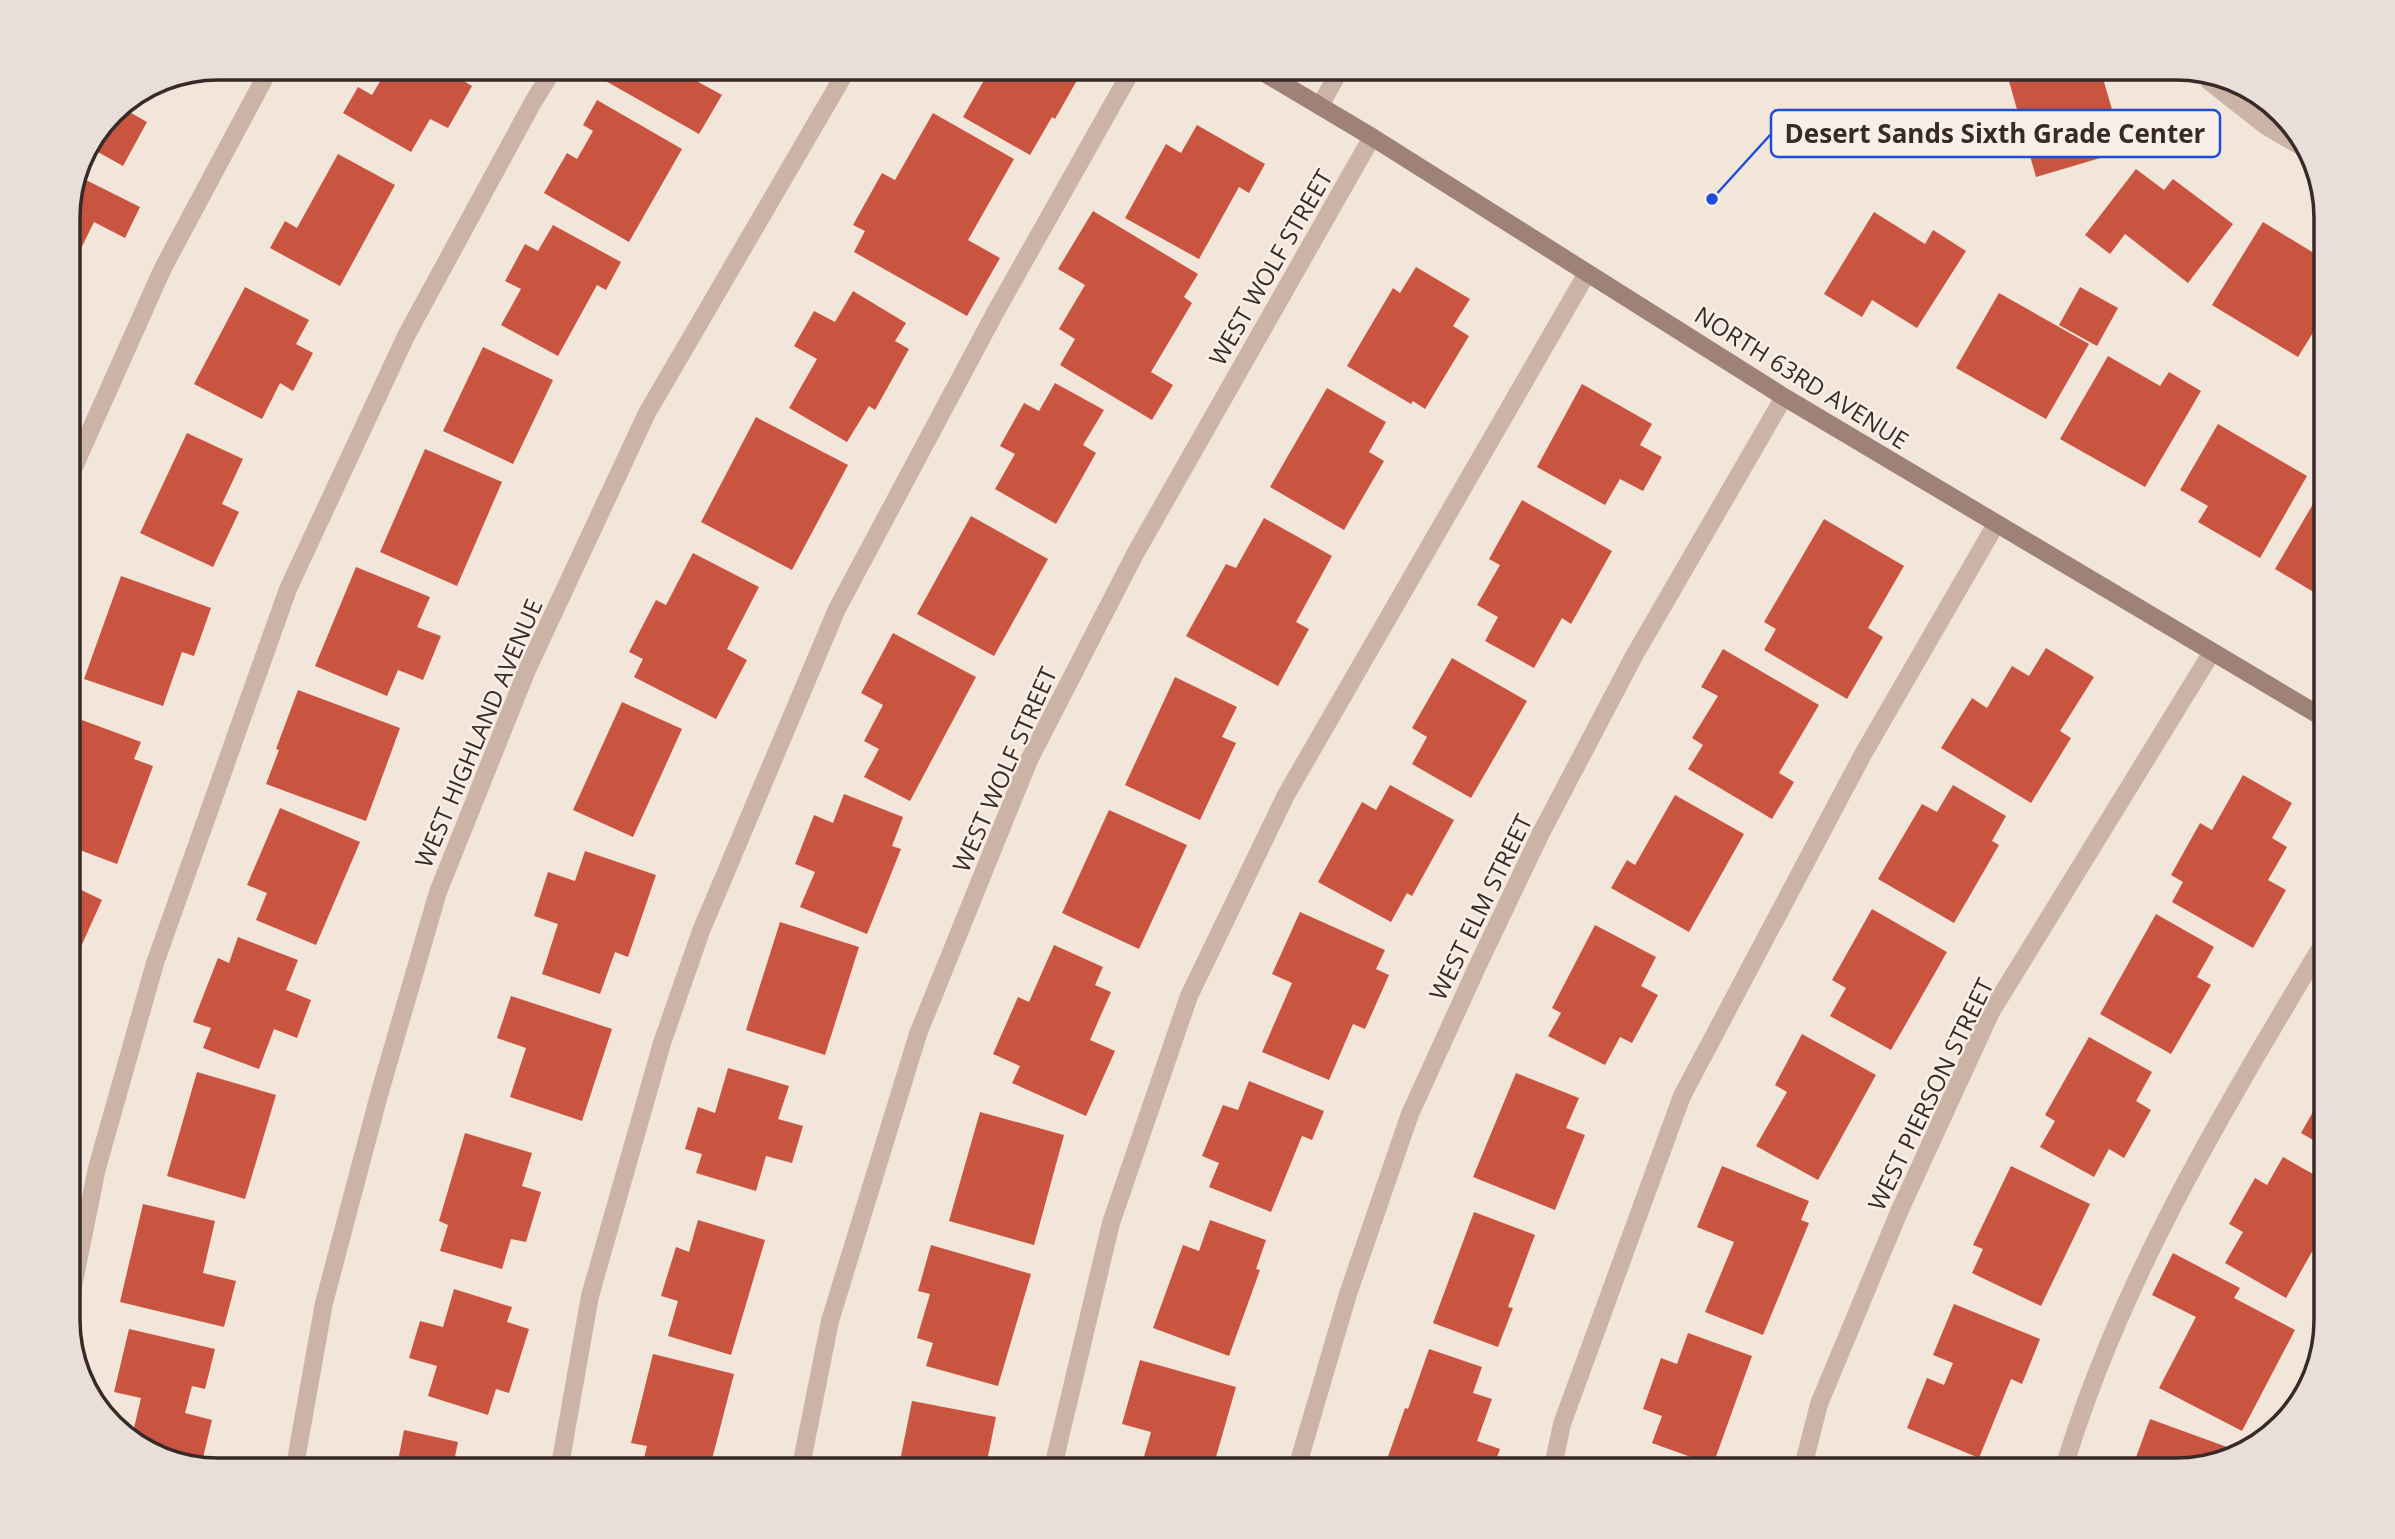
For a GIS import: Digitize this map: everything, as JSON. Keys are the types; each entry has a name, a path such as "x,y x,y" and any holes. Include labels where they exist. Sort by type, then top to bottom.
{"street":[{"path":"81,451 163,268 264,80"},
{"path":"81,1247 97,1168 155,962 288,589 406,336 547,80"},
{"name":"WEST HIGHLAND AVENUE","path":"296,1458 324,1303 379,1095 438,892 527,670 647,413 841,80"},
{"path":"561,1458 590,1296 662,1043 705,919 837,610 995,313 1126,80"},
{"name":"NORTH 63RD AVENUE","path":"1276,80 1372,137 1784,397 2314,712"},
{"path":"1320,106 1334,80"},
{"path":"2219,87 2266,125 2289,139"},
{"name":"WEST WOLF STREET","path":"803,1458 830,1321 918,1034 1029,760 1135,554 1372,137"},
{"path":"1055,1458 1111,1223 1189,996 1286,796 1587,273"},
{"name":"WEST ELM STREET","path":"1300,1458 1348,1293 1410,1114 1541,833 1634,656 1784,397"},
{"path":"1555,1458 1562,1424 1682,1096 1862,756 1996,524"},
{"name":"WEST PIERSON STREET","path":"1805,1458 1824,1391 1899,1212 1991,1012 2212,652"},
{"path":"2067,1458 2130,1292 2208,1137 2314,959"}],"building":[{"path":"381,80 462,80 472,86 448,128 430,119 411,152 343,113 358,87 372,95"},
{"path":"604,80 695,80 722,95 699,134"},
{"path":"984,80 1077,80 1030,155 963,117"},
{"path":"2103,80 2124,151 2036,177 2009,81"},
{"path":"597,100 682,149 629,242 544,193 567,153 577,159 593,131 583,125"},
{"path":"130,113 147,122 123,166 98,152 109,134"},
{"path":"933,113 1014,159 968,240 1000,258 967,316 854,252 865,231 853,225 882,173 895,180"},
{"path":"1197,125 1265,164 1249,193 1239,187 1199,259 1125,218 1166,144 1181,153"},
{"path":"338,154 395,185 340,286 270,248 285,221 297,228"},
{"path":"2136,169 2164,190 2173,179 2233,224 2188,283 2125,234 2110,254 2085,235"},
{"path":"86,180 140,207 125,238 94,222 81,249 81,209"},
{"path":"1093,211 1198,274 1184,297 1192,303 1151,372 1173,385 1152,420 1060,365 1075,339 1059,329 1085,285 1058,269"},
{"path":"1874,212 1925,244 1933,230 1966,251 1917,328 1872,300 1862,317 1824,294"},
{"path":"2263,222 2314,253 2314,331 2298,357 2212,305"},
{"path":"553,225 621,262 606,290 597,285 558,356 501,325 521,289 505,281 525,244 538,251"},
{"path":"1416,267 1470,299 1453,326 1469,336 1425,409 1413,401 1411,404 1347,366 1393,288 1400,293"},
{"path":"245,287 309,320 296,344 313,353 293,391 280,383 262,419 194,384"},
{"path":"2080,287 2118,308 2097,346 2059,325"},
{"path":"853,291 906,323 895,341 909,349 875,410 869,406 847,442 789,408 817,359 794,346 814,311 835,322"},
{"path":"1999,293 2089,344 2046,419 1956,368"},
{"path":"483,347 553,380 513,464 443,431"},
{"path":"2108,356 2160,386 2169,372 2201,391 2145,487 2060,439"},
{"path":"1055,383 1104,410 1083,445 1096,453 1056,524 995,489 1015,454 1000,446 1024,403 1039,411"},
{"path":"1582,384 1652,424 1640,445 1662,457 1643,491 1620,479 1605,505 1537,467"},
{"path":"1327,388 1386,422 1369,452 1384,461 1344,530 1270,487"},
{"path":"756,417 848,465 792,570 701,522"},
{"path":"2218,424 2307,476 2260,558 2198,522 2208,506 2180,490"},
{"path":"187,433 243,459 222,504 239,512 213,567 140,533"},
{"path":"425,449 502,482 457,586 380,552"},
{"path":"1522,500 1612,551 1571,624 1562,618 1534,668 1485,641 1498,617 1477,605 1500,565 1489,559"},
{"path":"2313,504 2314,505 2314,592 2275,569"},
{"path":"971,516 1048,559 994,656 917,614"},
{"path":"1264,518 1332,556 1296,622 1309,629 1278,686 1186,636 1226,564 1236,568"},
{"path":"1824,519 1904,566 1868,628 1883,637 1847,699 1764,650 1776,629 1764,622"},
{"path":"693,553 759,587 727,649 747,660 716,719 634,677 643,659 629,652 656,600 666,605"},
{"path":"356,567 430,597 417,627 441,636 423,680 398,670 387,696 315,666"},
{"path":"121,576 211,608 194,656 182,652 163,706 84,679"},
{"path":"893,633 976,677 910,801 864,777 879,749 864,741 883,705 861,693"},
{"path":"2046,648 2094,677 2060,731 2071,738 2031,803 1941,748 1972,698 1987,708 2012,666 2029,676"},
{"path":"1723,649 1819,705 1779,773 1794,782 1772,819 1688,769 1703,745 1692,738 1718,696 1701,687"},
{"path":"1452,658 1527,701 1471,798 1412,764 1427,737 1412,728"},
{"path":"1175,677 1237,707 1222,737 1236,743 1200,820 1125,785"},
{"path":"298,690 400,728 366,821 266,784"},
{"path":"622,702 682,729 633,837 573,810"},
{"path":"82,720 141,742 134,759 153,766 117,864 81,850"},
{"path":"2243,775 2292,803 2272,838 2287,847 2268,880 2286,890 2253,948 2172,902 2183,882 2171,875 2200,823 2212,830"},
{"path":"1390,785 1454,820 1412,896 1407,893 1391,922 1318,882 1362,802 1376,810"},
{"path":"1953,785 2006,816 1992,841 1999,845 1954,923 1878,879 1922,804 1937,812"},
{"path":"844,794 903,817 892,846 901,849 867,934 800,907 815,872 795,864 814,815 833,823"},
{"path":"1675,795 1744,834 1689,932 1611,888 1627,860 1635,865"},
{"path":"280,808 360,842 316,945 256,920 267,893 247,885"},
{"path":"1109,810 1187,845 1139,949 1062,913"},
{"path":"585,851 656,875 628,957 615,952 600,994 542,974 558,924 534,916 548,872 575,881"},
{"path":"81,890 102,900 81,946"},
{"path":"1872,909 1947,952 1891,1050 1830,1016 1846,988 1832,980"},
{"path":"1300,912 1385,950 1376,969 1389,975 1365,1029 1353,1024 1329,1080 1262,1052 1292,983 1272,974"},
{"path":"2156,914 2214,947 2197,977 2211,985 2171,1054 2100,1014"},
{"path":"780,922 859,947 825,1055 746,1030"},
{"path":"1595,925 1656,957 1641,986 1658,995 1632,1043 1620,1037 1605,1065 1548,1036 1561,1013 1552,1008"},
{"path":"238,937 298,960 286,990 311,1000 297,1038 274,1029 259,1069 203,1048 211,1028 193,1022 218,958 229,963"},
{"path":"1054,945 1103,967 1095,985 1111,992 1090,1040 1115,1051 1086,1116 1012,1083 1020,1066 993,1054 1018,997 1029,1002"},
{"path":"511,996 612,1029 582,1121 510,1097 526,1048 497,1038"},
{"path":"1802,1034 1876,1075 1818,1180 1756,1146 1787,1092 1775,1085"},
{"path":"2089,1037 2152,1072 2136,1101 2151,1110 2124,1158 2109,1149 2094,1177 2040,1147 2055,1121 2045,1115"},
{"path":"728,1068 789,1086 778,1119 803,1126 792,1163 766,1156 756,1191 696,1173 702,1154 685,1149 698,1107 715,1113"},
{"path":"197,1072 276,1095 245,1199 167,1176"},
{"path":"1516,1073 1579,1098 1566,1128 1585,1135 1555,1210 1473,1177"},
{"path":"1249,1081 1324,1111 1312,1140 1302,1136 1271,1212 1209,1187 1219,1163 1202,1156 1223,1105 1238,1110"},
{"path":"2314,1110 2314,1140 2301,1133"},
{"path":"980,1112 1064,1135 1034,1245 949,1221"},
{"path":"465,1133 532,1153 522,1186 541,1192 526,1242 511,1239 502,1269 440,1251 448,1225 439,1221"},
{"path":"2283,1157 2314,1175 2314,1248 2286,1298 2225,1263 2243,1232 2229,1224 2255,1178 2267,1185"},
{"path":"1722,1166 1809,1201 1801,1220 1809,1223 1763,1335 1705,1312 1734,1242 1697,1227"},
{"path":"2011,1166 2090,1204 2041,1306 1972,1273 1983,1249 1973,1245"},
{"path":"143,1204 215,1221 203,1273 236,1281 224,1327 120,1302"},
{"path":"1474,1212 1535,1235 1508,1307 1513,1308 1498,1347 1433,1323"},
{"path":"698,1220 765,1240 731,1355 668,1336 678,1301 661,1296 676,1247 689,1252"},
{"path":"1210,1220 1266,1240 1256,1269 1260,1270 1229,1356 1153,1328 1183,1245 1199,1251"},
{"path":"931,1245 1031,1274 998,1386 926,1366 933,1343 917,1338 930,1294 918,1291"},
{"path":"2173,1253 2240,1288 2234,1298 2295,1330 2242,1431 2159,1388 2196,1317 2152,1295"},
{"path":"454,1289 512,1307 507,1322 529,1329 509,1393 496,1389 488,1415 428,1396 437,1366 409,1358 420,1321 443,1327"},
{"path":"1954,1304 2040,1339 2022,1384 2011,1379 1979,1458 1907,1428 1927,1378 1944,1385 1953,1363 1933,1355"},
{"path":"129,1329 215,1349 205,1389 192,1386 185,1413 212,1420 203,1457 174,1451 134,1429 141,1398 114,1392"},
{"path":"1688,1333 1752,1356 1716,1458 1694,1458 1652,1443 1662,1416 1643,1409 1661,1358 1677,1364"},
{"path":"1429,1349 1482,1367 1473,1393 1492,1399 1477,1441 1500,1449 1497,1458 1388,1458 1405,1408 1408,1409"},
{"path":"653,1354 734,1374 712,1458 644,1458 647,1446 631,1443"},
{"path":"1140,1360 1236,1387 1216,1458 1144,1458 1151,1432 1122,1424"},
{"path":"912,1401 996,1417 988,1458 901,1458"},
{"path":"2150,1419 2229,1448 2195,1457 2136,1458"},
{"path":"404,1430 458,1442 455,1458 399,1458"}],"place":[{"name":"Desert Sands Sixth Grade Center","path":"1712,199"}]}
